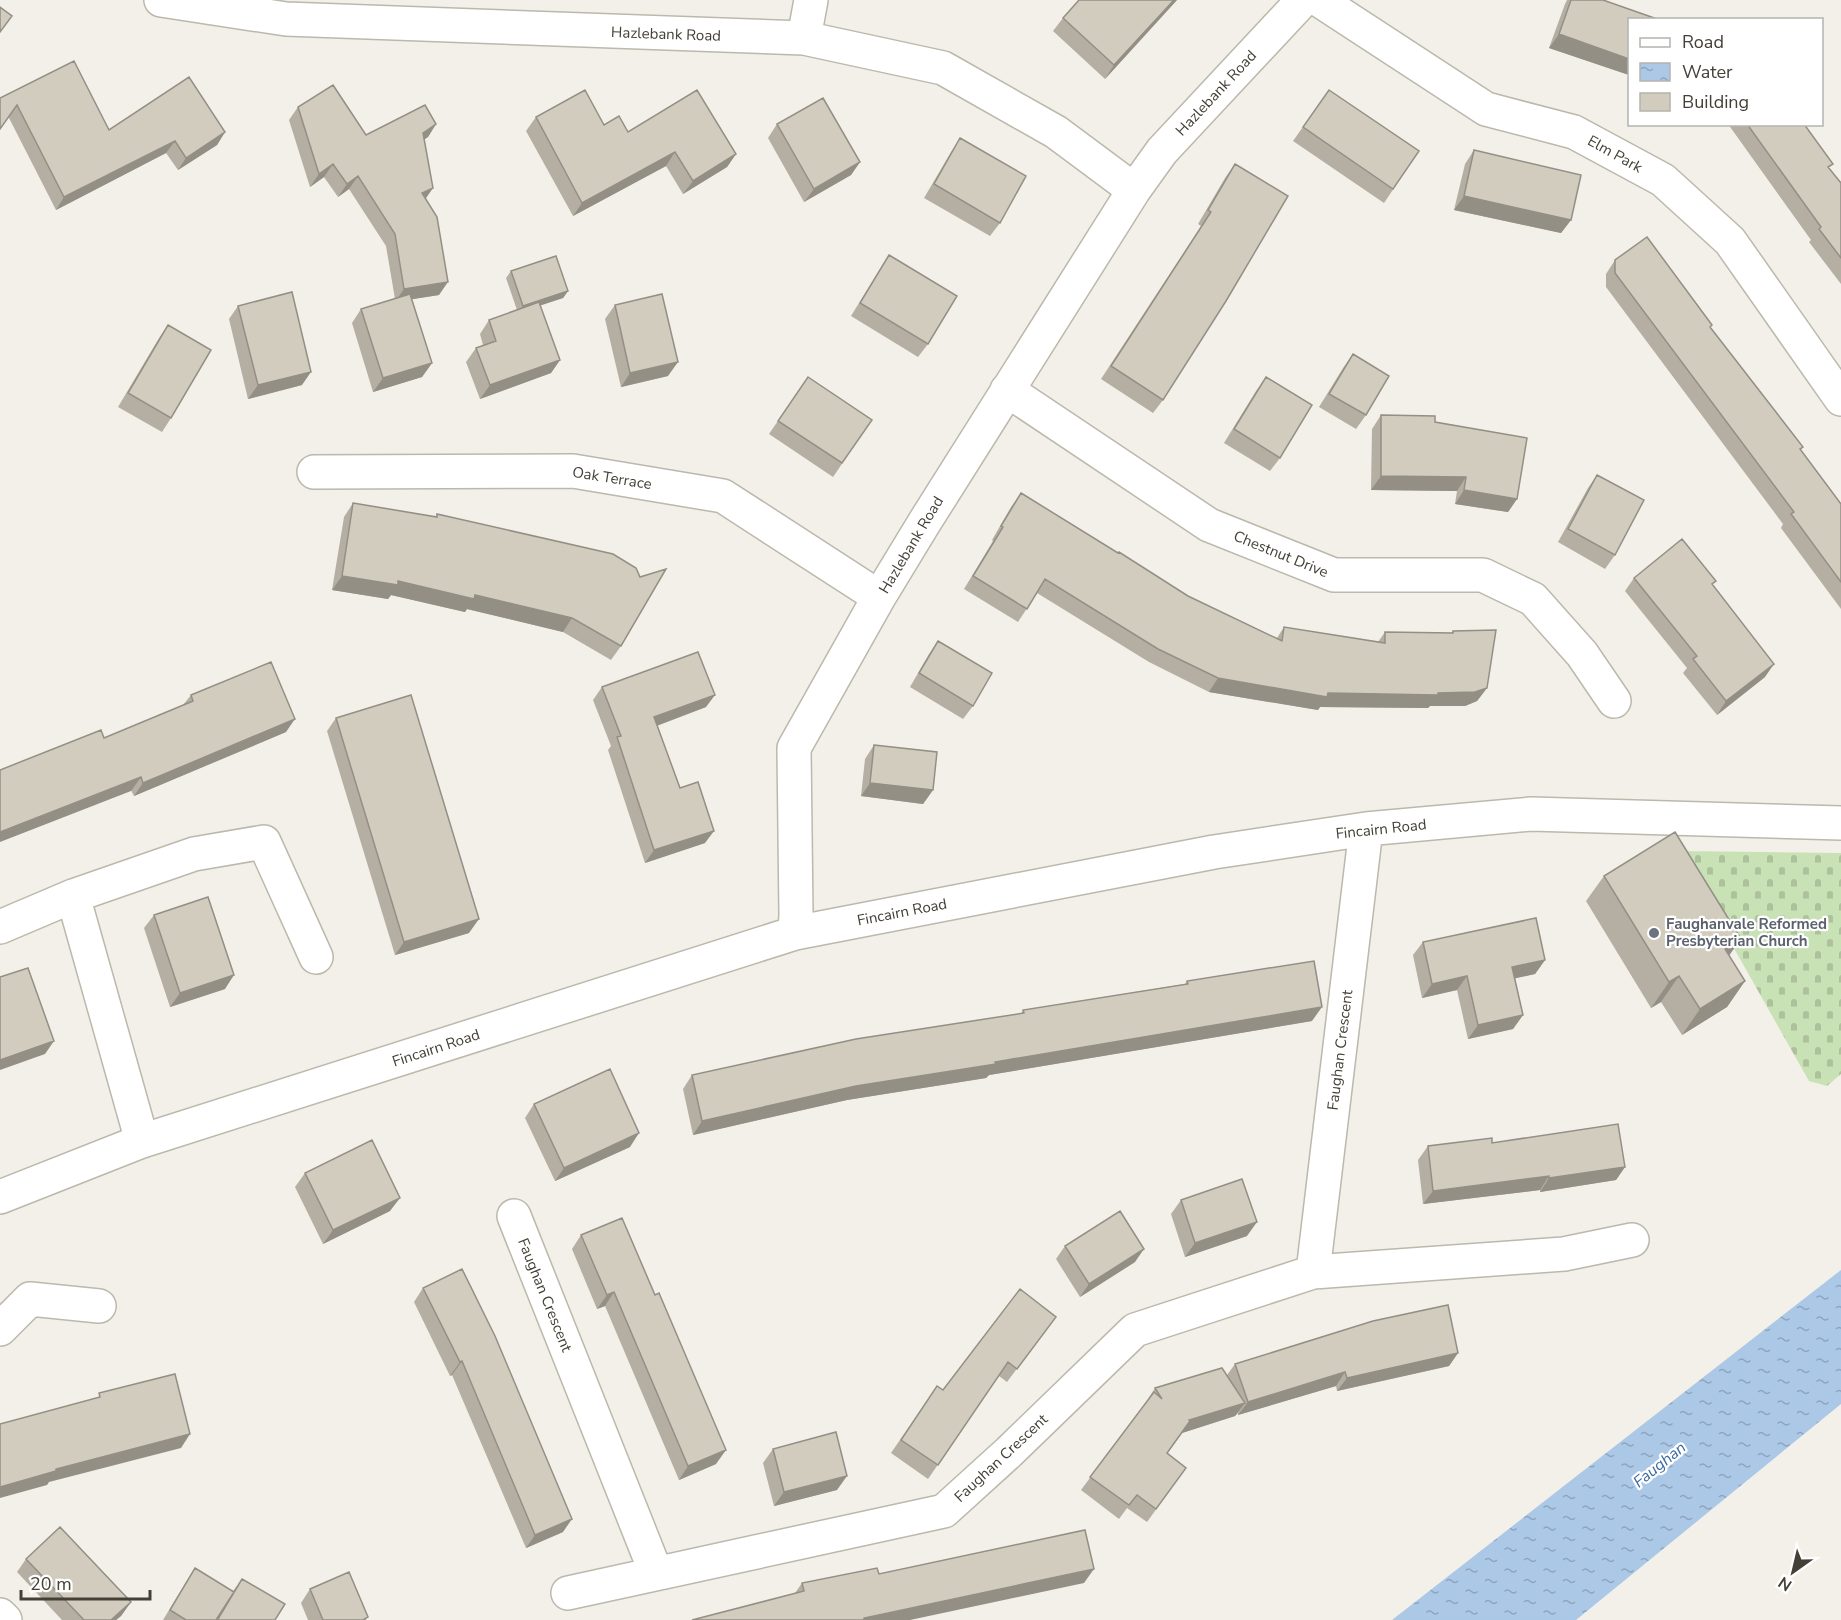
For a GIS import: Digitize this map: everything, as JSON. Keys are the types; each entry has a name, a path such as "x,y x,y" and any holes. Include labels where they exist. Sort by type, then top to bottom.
{"street":[{"name":"Hazlebank Road","path":"161,0 286,19 804,38 943,69 1056,132 1134,190"},
{"path":"804,38 811,0"},
{"name":"Hazlebank Road","path":"795,933 794,748 879,597 1134,190 1162,151 1303,0"},
{"name":"Elm Park","path":"1319,0 1486,109 1574,132 1663,180 1730,241 1841,399"},
{"name":"Chestnut Drive","path":"1008,390 1209,525 1334,575 1483,575 1533,599 1582,654 1614,701"},
{"name":"Oak Terrace","path":"314,472 573,471 723,496 879,597"},
{"name":"Fincairn Road","path":"0,1197 142,1142 795,933 1214,852 1366,829 1531,814 1841,823"},
{"name":"Faughan Crescent","path":"1313,1272 1366,829"},
{"path":"0,927 73,896 194,854 264,842 316,957"},
{"path":"73,896 142,1142"},
{"name":"Faughan Crescent","path":"514,1216 656,1574"},
{"name":"Faughan Crescent","path":"568,1593 944,1510 1009,1452 1135,1330 1313,1272 1564,1254 1632,1240"},
{"path":"0,1329 30,1299 99,1306"},
{"path":"0,1615 5,1620"}],"green space":[{"path":"1679,851 1841,853 1841,1074 1827,1086 1809,1081"}],"water":[{"name":"Faughan","path":"1841,1270 1841,1404 1576,1620 1392,1620"}],"building":[{"path":"1079,0 1174,0 1114,65 1063,18"},
{"path":"1571,0 1603,0 1654,18 1628,18 1628,59 1559,34"},
{"path":"0,7 12,16 0,32"},
{"path":"74,61 109,130 189,77 225,132 186,158 175,141 64,197 17,105 0,129 0,98"},
{"path":"333,85 366,135 425,105 436,124 423,133 433,188 422,193 437,217 448,282 404,289 395,234 358,176 347,184 333,164 319,174 298,107"},
{"path":"585,90 604,125 619,116 628,132 697,90 736,154 693,181 675,152 582,203 536,117"},
{"path":"1329,90 1419,151 1393,189 1303,127"},
{"path":"823,98 860,162 814,189 777,124"},
{"path":"1748,126 1805,126 1833,164 1828,167 1841,183 1841,258 1819,229 1821,227"},
{"path":"960,138 1026,176 1000,223 934,184"},
{"path":"1474,150 1581,175 1571,220 1464,196"},
{"path":"1235,164 1288,196 1226,301 1163,400 1111,366 1211,212 1208,210"},
{"path":"1647,237 1712,325 1710,327 1803,447 1800,449 1841,504 1841,582 1791,514 1794,512 1615,273 1615,260"},
{"path":"889,255 957,296 928,344 860,303"},
{"path":"556,256 568,291 523,306 511,271"},
{"path":"292,292 311,372 258,385 238,306"},
{"path":"410,294 432,363 383,378 361,309"},
{"path":"662,294 678,362 630,373 615,305"},
{"path":"539,302 560,360 490,385 476,348 496,341 489,320"},
{"path":"168,325 211,350 171,418 128,393"},
{"path":"1353,354 1389,376 1366,415 1329,394"},
{"path":"808,377 872,420 842,463 778,421"},
{"path":"1266,377 1312,405 1280,458 1234,429"},
{"path":"1381,415 1435,416 1435,422 1527,438 1517,499 1464,490 1466,477 1381,476"},
{"path":"1597,475 1644,500 1615,555 1568,529"},
{"path":"1021,493 1188,596 1282,641 1284,627 1385,643 1385,632 1453,633 1453,631 1496,630 1487,688 1475,692 1438,693 1438,695 1328,693 1327,697 1218,678 1158,649 1045,579 1027,609 973,576"},
{"path":"353,503 437,517 437,514 613,554 636,568 640,577 666,569 621,646 572,618 475,595 474,599 398,581 398,585 342,576"},
{"path":"1682,539 1716,581 1712,584 1774,664 1726,701 1693,659 1697,656 1634,578"},
{"path":"938,641 992,673 973,706 919,673"},
{"path":"698,652 715,695 654,717 680,788 698,782 714,831 654,850 617,737 621,736 602,687"},
{"path":"271,662 295,719 143,783 141,777 0,832 0,770 101,730 104,738 193,701 191,695"},
{"path":"411,695 479,919 404,942 336,718"},
{"path":"874,745 937,752 933,790 870,783"},
{"path":"1675,832 1741,939 1725,949 1745,981 1700,1009 1679,976 1669,982 1604,876"},
{"path":"208,897 234,975 180,993 154,915"},
{"path":"1536,918 1545,960 1512,967 1523,1015 1478,1025 1467,976 1432,984 1423,942"},
{"path":"1314,961 1322,1007 856,1086 702,1121 692,1075 856,1039 1024,1013 1023,1010"},
{"path":"28,968 54,1041 0,1060 0,977"},
{"path":"610,1069 639,1133 564,1168 534,1104"},
{"path":"1618,1124 1625,1167 1433,1191 1428,1146 1492,1138 1492,1143"},
{"path":"372,1140 400,1198 333,1230 305,1173"},
{"path":"1242,1179 1257,1222 1195,1243 1181,1200"},
{"path":"1120,1211 1144,1249 1089,1284 1065,1246"},
{"path":"622,1218 655,1295 659,1293 726,1450 688,1466 614,1292 607,1295 581,1235"},
{"path":"462,1269 495,1336 572,1519 535,1535 462,1361 460,1362 423,1288"},
{"path":"1020,1289 1056,1317 1017,1369 1008,1362 938,1465 901,1440 937,1386 943,1390"},
{"path":"1448,1305 1458,1353 1347,1378 1345,1372 1248,1402 1235,1364 1373,1321"},
{"path":"1222,1368 1245,1403 1189,1420 1167,1453 1186,1468 1156,1509 1137,1495 1129,1505 1090,1477 1154,1392 1162,1399 1155,1388"},
{"path":"175,1374 190,1434 56,1469 56,1471 0,1487 0,1424 100,1397 99,1393"},
{"path":"836,1432 847,1476 784,1492 773,1449"},
{"path":"60,1527 131,1602 111,1620 84,1620 26,1559"},
{"path":"1085,1530 1094,1569 864,1618 864,1620 692,1620 804,1591 802,1583 877,1568 879,1574"},
{"path":"195,1568 234,1592 216,1620 186,1620 170,1610"},
{"path":"349,1572 368,1617 363,1620 323,1620 310,1589"},
{"path":"242,1579 285,1604 275,1620 218,1619"}],"place":[{"name":"Faughanvale Reformed Presbyterian Church","path":"1654,933"}]}
